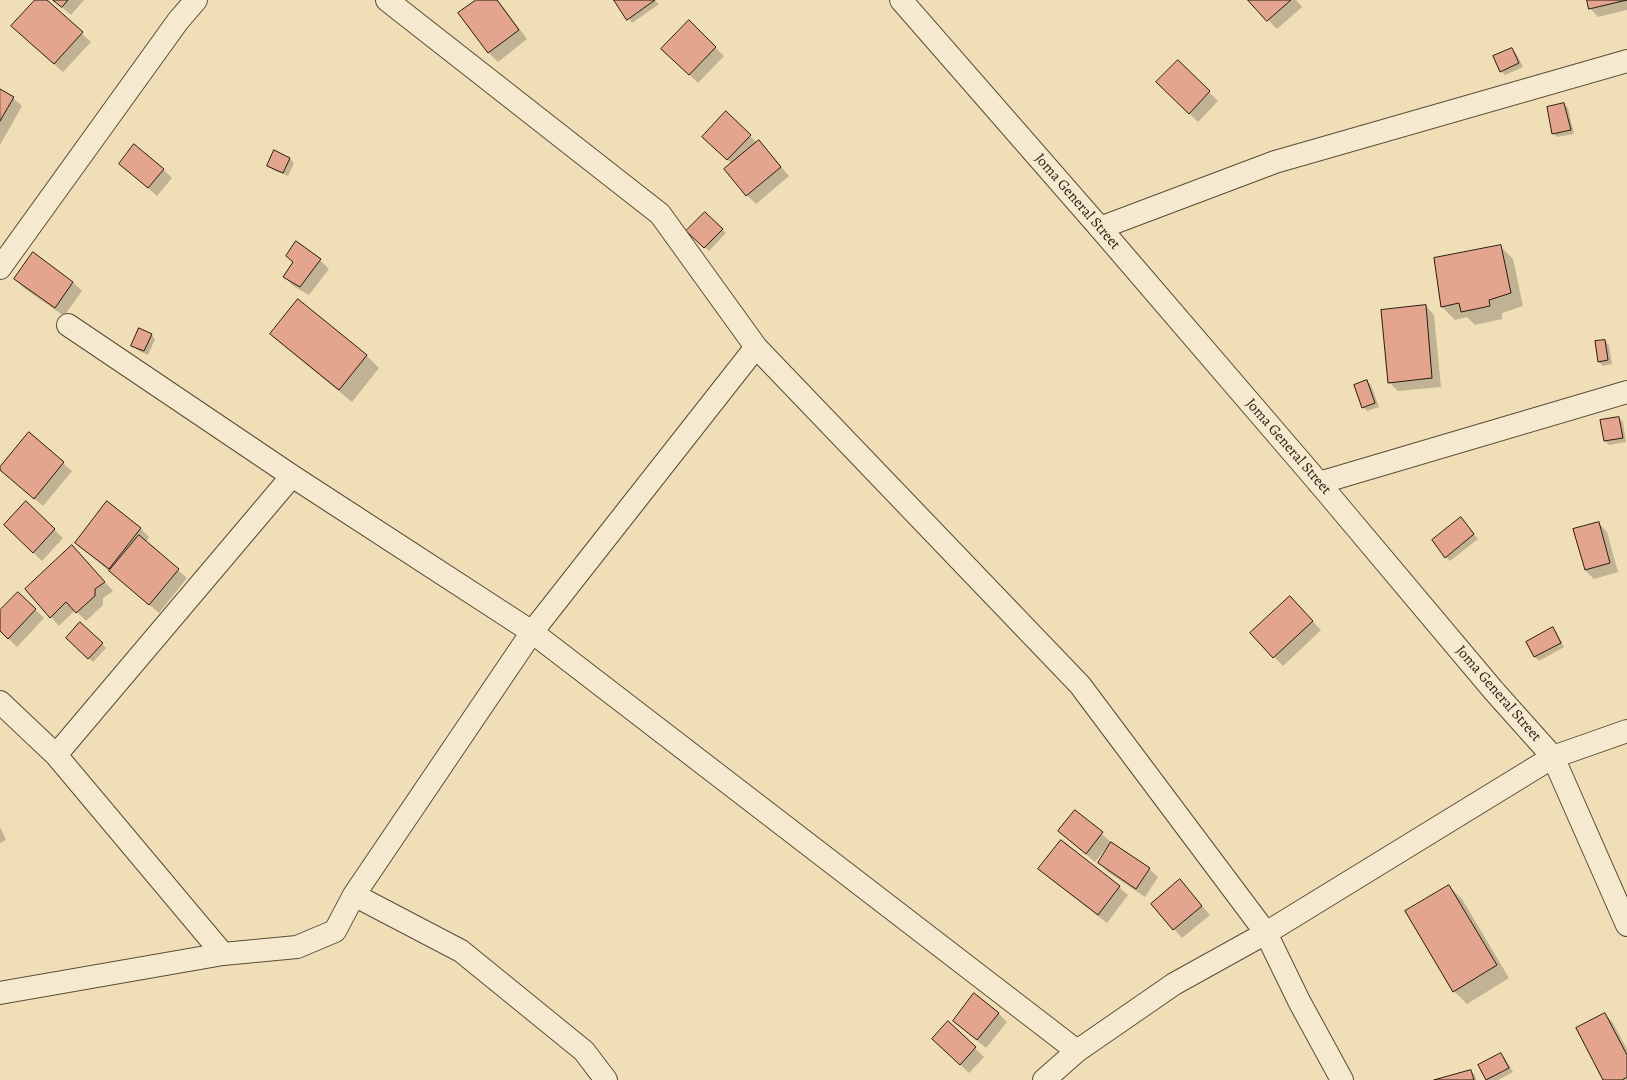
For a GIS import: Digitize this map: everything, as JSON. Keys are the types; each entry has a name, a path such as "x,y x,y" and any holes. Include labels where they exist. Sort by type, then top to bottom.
{"street":[{"path":"0,268 178,21 196,0"},
{"path":"387,0 660,214 756,348 1080,685 1266,933 1299,1001 1342,1080"},
{"name":"Joma General Street","path":"901,0 1100,228 1319,483 1494,691 1553,757 1627,925"},
{"path":"1100,228 1275,162 1627,61"},
{"path":"68,325 292,476 532,632 1077,1051"},
{"path":"0,993 223,954 297,947 335,931 354,895 532,632 756,348"},
{"path":"1319,483 1627,392"},
{"path":"56,755 292,476"},
{"path":"0,702 56,755 223,954"},
{"path":"1044,1080 1077,1051 1174,984 1266,933 1553,757 1627,731"},
{"path":"354,895 461,951 584,1052 606,1080"}],"building":[{"path":"35,0 47,0 83,32 54,64 11,26"},
{"path":"53,0 68,0 62,7"},
{"path":"476,0 497,0 519,30 488,53 458,13"},
{"path":"614,0 655,0 627,20"},
{"path":"1248,0 1291,0 1267,21"},
{"path":"1587,0 1627,0 1589,9"},
{"path":"689,20 716,47 689,75 661,49"},
{"path":"1512,48 1519,63 1500,72 1493,56"},
{"path":"1178,60 1210,91 1189,114 1156,82"},
{"path":"0,89 14,97 0,121"},
{"path":"1564,103 1571,130 1552,134 1547,107"},
{"path":"726,111 751,135 727,160 702,137"},
{"path":"759,140 781,167 746,196 724,169"},
{"path":"134,144 164,169 148,188 119,164"},
{"path":"274,150 290,158 283,173 267,166"},
{"path":"705,212 723,229 704,248 686,231"},
{"path":"296,241 321,259 300,287 283,277 293,262 286,256"},
{"path":"1501,245 1511,293 1489,300 1490,306 1461,312 1459,303 1441,307 1434,258"},
{"path":"33,252 73,282 55,308 14,279"},
{"path":"298,299 367,355 339,390 270,334"},
{"path":"1426,305 1432,378 1388,383 1381,310"},
{"path":"139,328 152,334 144,351 131,346"},
{"path":"1605,340 1608,360 1598,362 1595,341"},
{"path":"1367,380 1375,403 1362,408 1354,385"},
{"path":"1619,417 1623,438 1604,441 1600,420"},
{"path":"29,432 64,462 34,499 0,470 0,467"},
{"path":"26,501 55,529 33,553 4,525"},
{"path":"107,501 141,528 109,569 75,543"},
{"path":"1461,517 1474,534 1445,558 1432,540"},
{"path":"1599,522 1610,563 1585,570 1573,529"},
{"path":"139,535 179,569 149,605 109,571"},
{"path":"72,545 105,582 95,589 95,596 76,613 66,602 50,618 25,589"},
{"path":"18,592 36,609 8,639 0,631 0,610"},
{"path":"1290,596 1313,621 1273,658 1250,633"},
{"path":"80,622 103,643 88,659 66,638"},
{"path":"1553,627 1561,643 1534,657 1526,642"},
{"path":"1075,810 1103,832 1086,854 1058,831"},
{"path":"1061,840 1120,886 1098,915 1038,869"},
{"path":"1111,842 1150,868 1136,889 1098,863"},
{"path":"1180,879 1202,906 1173,930 1151,904"},
{"path":"1449,885 1497,965 1453,992 1405,911"},
{"path":"974,993 999,1013 977,1040 953,1021"},
{"path":"1605,1013 1627,1055 1627,1077 1622,1080 1603,1080 1576,1028"},
{"path":"948,1021 976,1047 960,1065 932,1039"},
{"path":"1501,1053 1509,1068 1486,1080 1478,1065"},
{"path":"1471,1070 1474,1080 1434,1080"}]}
